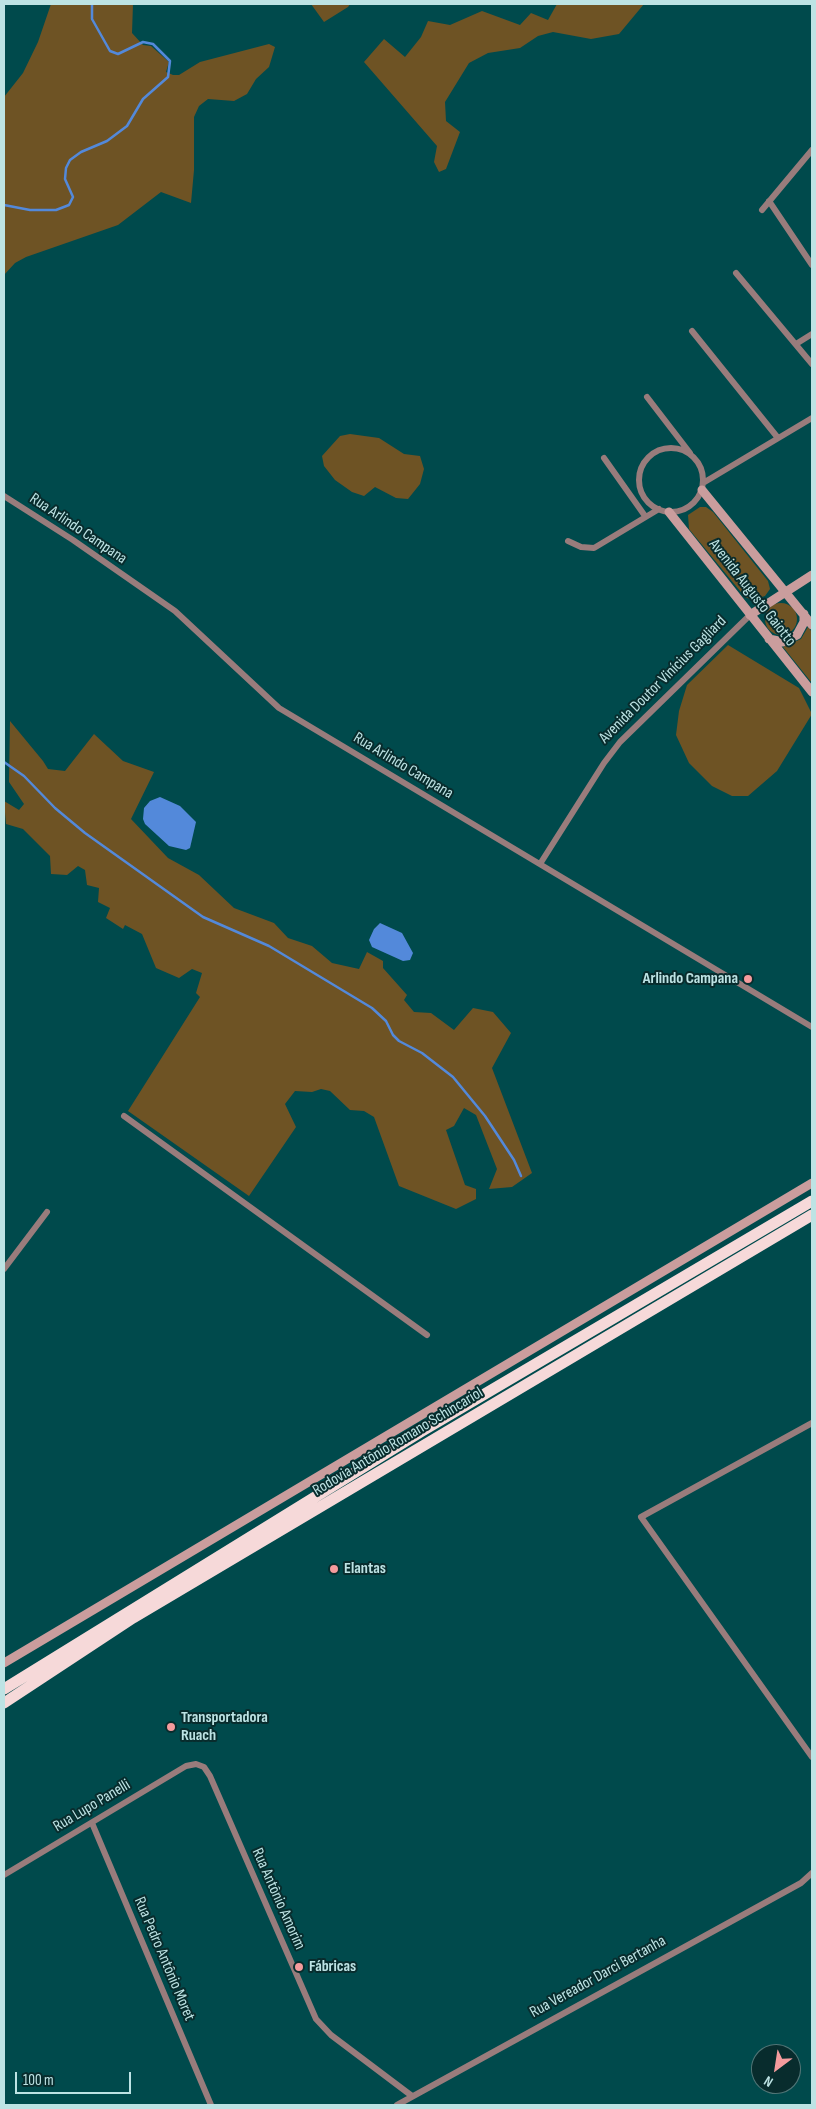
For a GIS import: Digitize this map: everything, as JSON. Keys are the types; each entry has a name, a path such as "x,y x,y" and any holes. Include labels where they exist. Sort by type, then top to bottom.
{"highway":[{"name":"Rodovia Antônio Romano Schincariol","path":"4,1689 422,1431 812,1201"},
{"name":"Rodovia Antônio Romano Schincariol","path":"4,1703 133,1618 812,1215"},
{"path":"4,1713 68,1662"}],"street":[{"path":"762,210 812,150"},
{"path":"770,202 812,265"},
{"path":"736,273 812,364"},
{"path":"692,331 778,438"},
{"path":"796,344 812,334"},
{"path":"647,397 702,470 702,487"},
{"path":"692,456 679,449 669,448 654,453 643,464 640,485 643,495 650,504 669,512 680,511 689,507 702,487 812,418"},
{"path":"604,458 645,516"},
{"name":"Avenida Augusto Gaiotto","path":"702,487 812,625"},
{"name":"Rua Arlindo Campana","path":"4,496 73,540 181,616 279,708 812,1027"},
{"path":"568,541 581,547 594,548 659,509"},
{"name":"Avenida Augusto Gaiotto","path":"669,512 812,692"},
{"name":"Avenida Doutor Vinícius Gagliard","path":"540,864 604,763 620,742 750,615 812,575"},
{"path":"769,639 783,642 797,636 804,622 804,614"},
{"path":"124,1116 428,1335"},
{"path":"4,1663 812,1183"},
{"path":"4,1269 47,1212"},
{"path":"812,1423 641,1517 812,1757"},
{"path":"806,1749 812,1743"},
{"name":"Rua Lupo Panelli","path":"4,1875 186,1766 196,1764"},
{"name":"Rua Antônio Amorim","path":"196,1764 204,1767 210,1776 316,2019 331,2035 412,2096"},
{"name":"Rua Pedro Antônio Moret","path":"92,1822 211,2105"},
{"name":"Rua Vereador Darci Bertanha","path":"397,2105 801,1883 812,1873"}],"shaded area":[{"path":"51,4 133,4 132,33 143,45 151,46 169,62 166,72 173,75 179,75 200,62 269,44 275,47 269,67 256,79 247,94 234,101 208,99 199,106 194,117 194,170 191,203 161,192 118,225 26,257 15,263 4,275 4,97 23,73 38,42"},
{"path":"311,4 350,4 324,22"},
{"path":"557,4 644,4 619,34 591,39 553,32 538,36 520,48 488,53 469,63 445,102 446,121 460,132 446,169 439,172 434,162 437,146 364,62 384,39 405,57 421,37 428,21 450,25 482,11 520,25 531,13 548,20"},
{"path":"350,434 379,438 404,454 420,456 424,469 420,484 408,499 396,498 375,487 364,496 352,492 335,480 324,466 322,456 340,436"},
{"path":"700,507 706,507 713,512 768,581 770,589 765,596 752,600 745,597 689,529 688,515"},
{"path":"781,603 787,604 792,608 796,613 796,625 792,630 787,634 781,635 775,634 770,630 766,625 765,619 766,613 770,608 775,604"},
{"path":"808,627 812,632 812,683 783,647 801,639"},
{"path":"728,645 799,688 812,714 777,771 748,796 732,796 712,786 689,763 676,735 679,711 687,685"},
{"path":"10,721 48,769 65,771 94,734 123,761 154,772 131,819 168,858 199,875 234,908 274,923 288,938 312,946 332,963 359,969 367,952 383,961 383,968 407,995 404,1000 414,1012 431,1013 454,1030 473,1008 493,1012 511,1033 492,1068 532,1173 512,1187 489,1189 497,1169 476,1115 464,1108 454,1126 446,1130 465,1185 476,1189 476,1199 456,1209 399,1186 374,1117 364,1111 350,1110 330,1091 321,1089 312,1092 295,1091 285,1104 296,1127 249,1196 128,1111 200,997 196,993 202,973 192,969 179,978 156,968 142,934 125,925 123,929 106,918 110,908 98,902 99,888 87,885 85,870 78,866 67,875 51,874 50,856 23,829 6,824 4,801 19,810 24,804 9,782"}],"water":[{"path":"160,797 180,806 196,822 190,848 186,850 169,846 145,824 143,819 144,808 150,801"},
{"path":"380,923 402,933 413,953 410,960 403,961 372,947 369,940 374,929"}],"waterway":[{"path":"4,205 30,210 56,210 69,205 73,197 65,179 66,168 70,160 81,152 107,141 127,126 143,99 168,77 170,61 153,44 143,42 118,54 110,51 92,19 92,4"},
{"path":"4,762 24,776 55,808 85,833 203,917 269,946 372,1008 386,1021 393,1035 399,1041 422,1053 453,1077 485,1116 514,1160 521,1176"}],"place":[{"name":"Arlindo Campana","path":"748,979"},
{"name":"Elantas","path":"334,1569"},
{"name":"Transportadora Ruach","path":"171,1727"},
{"name":"Fábricas","path":"299,1967"}]}
